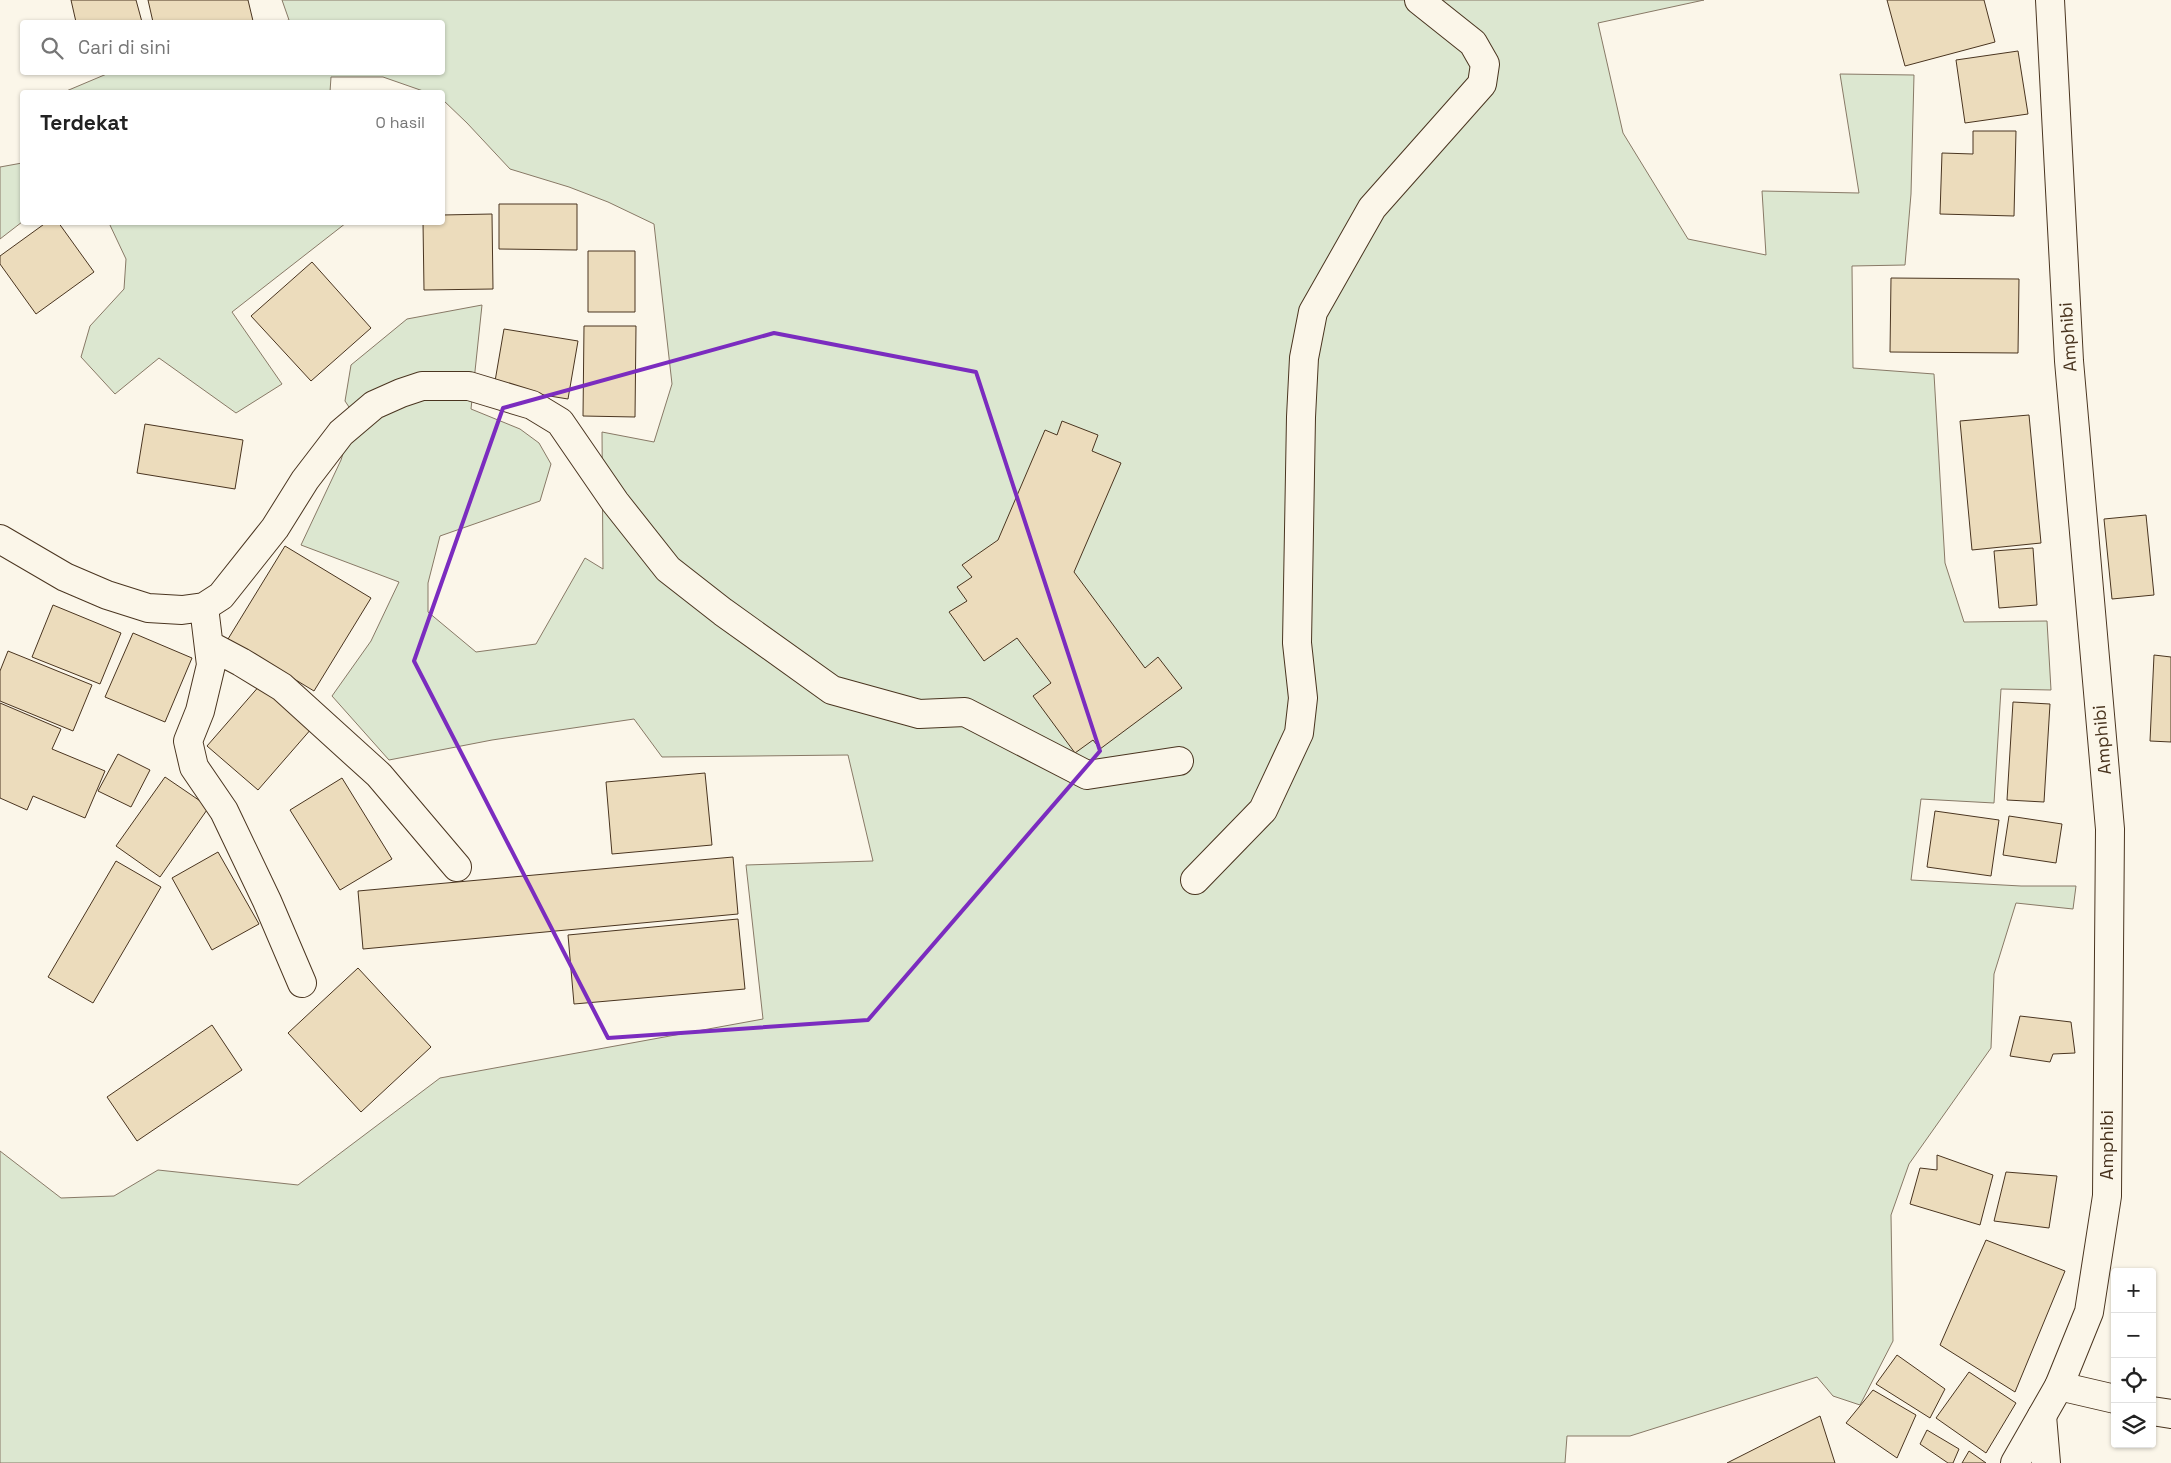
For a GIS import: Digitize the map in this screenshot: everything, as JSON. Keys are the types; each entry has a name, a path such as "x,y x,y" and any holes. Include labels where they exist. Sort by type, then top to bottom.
{"street":[{"path":"1195,880 1263,810 1299,733 1303,698 1297,643 1301,417 1304,358 1313,312 1372,208 1482,84 1485,64 1473,43 1419,0"},
{"name":"Amphibi","path":"2015,1463 2058,1386 2089,1312 2107,1196 2110,829 2069,361 2050,0"},
{"path":"0,539 65,577 107,595 148,608 182,610 204,607 221,596 275,528 305,480 341,433 374,405 422,386 469,386 532,405 560,422 615,502 668,569 723,612 832,690 919,714 965,712 1087,774 1179,761"},
{"path":"204,607 211,664 200,711 188,741 194,767 224,812 267,901 302,983"},
{"path":"208,646 241,662 282,687 379,775 457,867"},
{"path":"2058,1386 2111,1398"},
{"path":"2156,1412 2171,1414"},
{"path":"2042,1416 2046,1463"}],"highlighted area":[{"path":"774,333 976,372 1100,751 868,1020 608,1038 414,661 503,408"}],"green space":[{"path":"282,0 1704,0 1598,23 1623,133 1688,239 1766,255 1762,191 1859,193 1840,74 1914,75 1911,194 1905,265 1852,266 1853,368 1934,374 1945,563 1964,622 2047,621 2051,690 2001,689 1994,803 1921,799 1911,880 2021,886 2076,886 2073,909 2016,903 1994,974 1991,1048 1909,1164 1891,1215 1893,1341 1860,1405 1833,1396 1817,1377 1630,1436 1567,1436 1565,1463 0,1463 0,1151 61,1198 114,1196 158,1170 298,1185 440,1078 763,1019 746,865 873,861 848,755 662,757 634,719 492,740 389,760 332,696 371,641 399,582 301,545 341,460 355,416 345,401 351,365 407,319 482,305 471,409 520,429 539,443 551,464 540,501 440,536 428,583 428,612 476,652 536,644 585,558 603,569 602,432 654,442 672,384 654,224 608,202 569,187 510,169 445,102 445,90 420,90 383,77 331,77 330,90 69,90 104,75 445,75 445,20 289,20"},
{"path":"20,163 20,224 0,239 0,167"},
{"path":"110,225 343,225 232,312 282,384 236,413 159,358 115,394 81,357 90,326 124,289 126,259"}],"building":[{"path":"71,0 136,0 141,20 76,20"},
{"path":"148,0 248,0 253,20 153,20"},
{"path":"1887,0 1984,0 1995,42 1905,66"},
{"path":"2018,51 2028,114 1965,123 1956,60"},
{"path":"1973,131 2016,131 2014,216 1940,214 1942,153 1973,154"},
{"path":"499,204 577,204 577,250 499,249"},
{"path":"492,214 493,289 424,290 423,225 445,225 445,215"},
{"path":"43,225 60,225 94,272 36,314 0,264 0,256"},
{"path":"588,251 635,251 635,312 588,312"},
{"path":"312,262 371,328 311,381 251,316"},
{"path":"1891,278 2019,279 2018,353 1890,352"},
{"path":"584,326 636,326 635,417 583,416"},
{"path":"504,329 578,341 568,399 494,387"},
{"path":"2029,415 2041,543 1972,550 1960,421"},
{"path":"1062,421 1098,435 1092,451 1121,463 1074,572 1145,668 1158,657 1182,688 1100,749 1093,740 1075,753 1033,696 1051,683 1017,638 984,661 949,612 967,601 957,587 972,577 962,565 998,540 1045,430 1057,435"},
{"path":"145,424 243,440 235,489 137,473"},
{"path":"2146,515 2154,595 2112,599 2104,519"},
{"path":"285,546 371,598 314,691 228,639"},
{"path":"2033,548 2037,605 1999,608 1994,551"},
{"path":"53,605 121,633 100,684 32,657"},
{"path":"133,633 192,658 165,722 105,697"},
{"path":"8,651 92,685 73,731 0,701 0,671"},
{"path":"2154,655 2171,657 2171,742 2150,741"},
{"path":"261,684 312,728 258,790 207,746"},
{"path":"2013,702 2050,704 2044,802 2007,800"},
{"path":"0,703 61,729 52,749 105,771 85,818 33,796 27,810 0,798"},
{"path":"118,754 150,770 131,807 98,791"},
{"path":"705,773 712,845 612,854 606,782"},
{"path":"165,777 209,807 160,877 116,846"},
{"path":"342,778 392,859 340,890 290,810"},
{"path":"1935,811 1999,820 1991,876 1927,867"},
{"path":"2009,816 2062,824 2056,863 2003,855"},
{"path":"218,852 259,924 212,950 172,878"},
{"path":"733,857 738,914 363,949 358,891"},
{"path":"116,861 161,887 93,1003 48,977"},
{"path":"738,919 745,989 574,1004 568,935"},
{"path":"358,968 431,1047 361,1112 288,1033"},
{"path":"2020,1016 2071,1022 2075,1053 2053,1054 2050,1062 2010,1056"},
{"path":"212,1025 242,1070 137,1141 107,1097"},
{"path":"1937,1155 1993,1175 1980,1225 1910,1204 1920,1168 1937,1170"},
{"path":"2006,1172 2057,1176 2049,1228 1994,1221"},
{"path":"1986,1240 2065,1271 2015,1392 1940,1345"},
{"path":"1897,1355 1945,1389 1930,1418 1876,1384"},
{"path":"1969,1372 2016,1403 1986,1453 1936,1418"},
{"path":"1873,1390 1916,1415 1897,1458 1846,1423"},
{"path":"1820,1416 1835,1463 1727,1463"},
{"path":"1927,1430 1959,1449 1953,1463 1948,1463 1920,1444"},
{"path":"1969,1451 1986,1463 1962,1463"}]}
